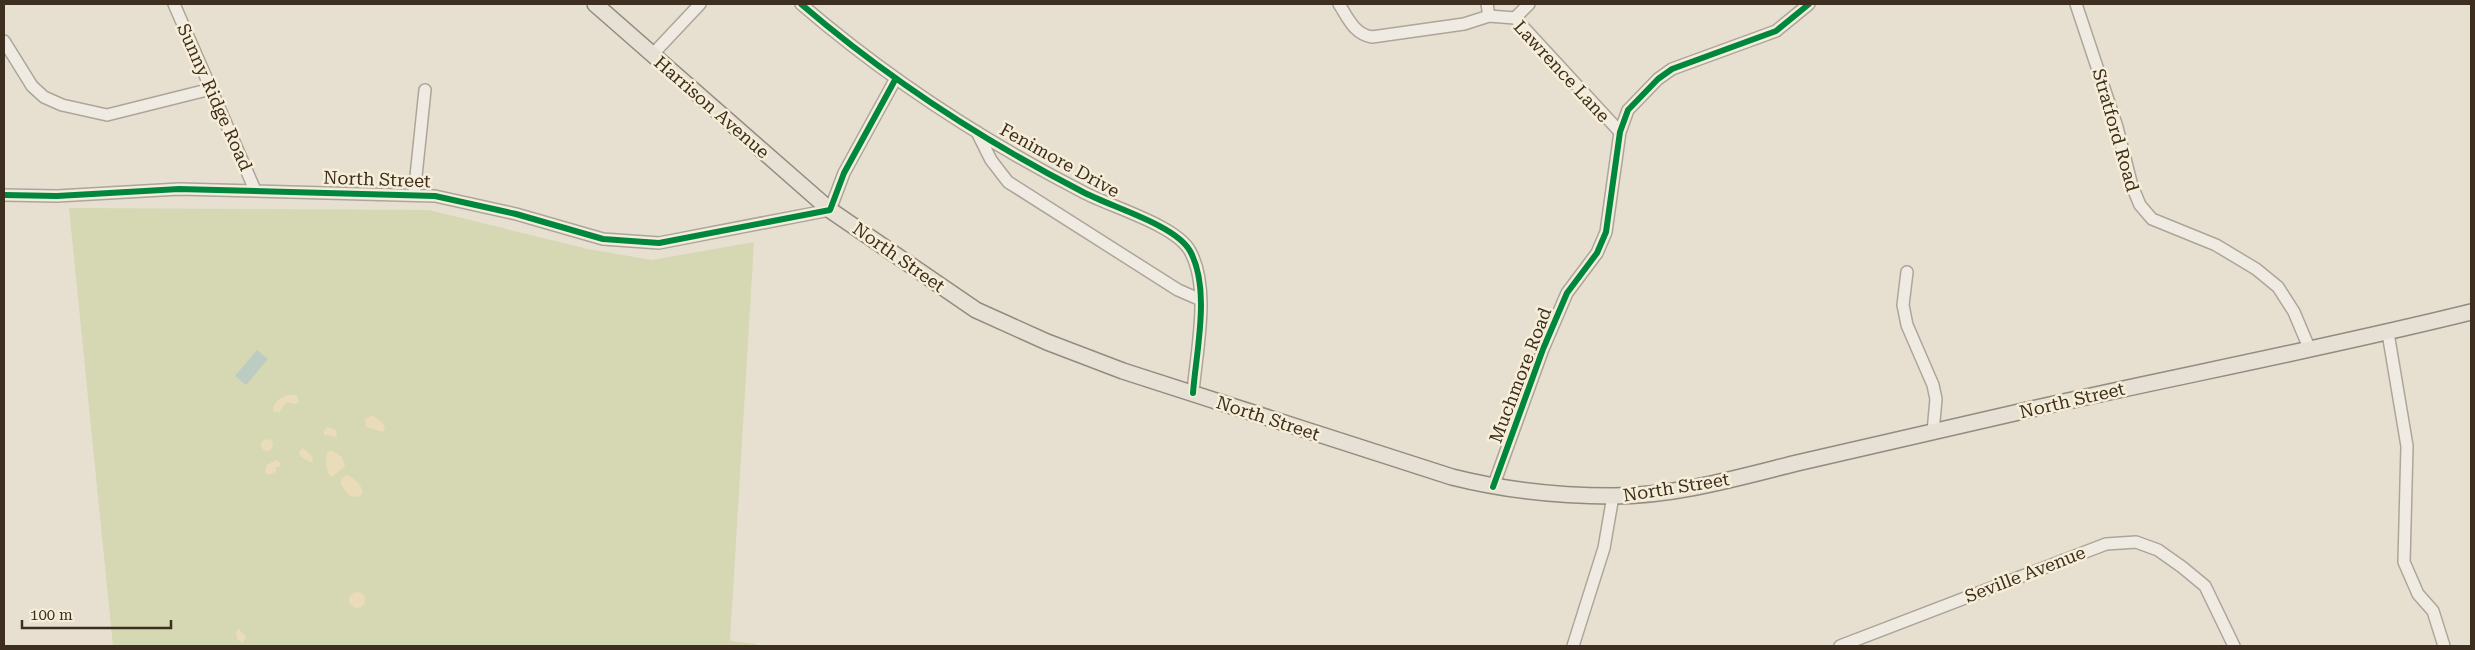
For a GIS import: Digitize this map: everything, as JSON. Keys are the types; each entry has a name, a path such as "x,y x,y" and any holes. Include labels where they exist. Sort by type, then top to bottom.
{"main road":[{"name":"Harrison Avenue","path":"595,4 830,210"},
{"name":"North Street","path":"830,210 976,310 1046,342 1123,371 1452,477 1493,487 1532,493 1613,496 1659,492 1731,479 1932,432 2310,350 2471,312"}],"street":[{"name":"Sunny Ridge Road","path":"174,4 255,190"},
{"path":"652,55 700,4"},
{"name":"Fenimore Drive","path":"801,4 850,46 896,80 977,131 1056,178 1104,202 1171,231 1181,238 1190,252 1196,267 1201,300 1193,393"},
{"name":"Lawrence Lane","path":"1339,4 1356,30 1364,36 1372,38 1464,24 1489,16 1515,18 1620,132"},
{"path":"1487,4 1489,16"},
{"path":"1515,18 1529,4"},
{"name":"Muchmore Road","path":"1493,487 1543,349 1567,293 1597,253 1606,232 1620,132 1628,110 1664,75 1718,51 1776,31 1809,4"},
{"name":"Stratford Road","path":"2076,4 2117,127 2132,186 2140,205 2152,219 2216,246 2256,270 2278,288 2294,312 2310,350"},
{"path":"4,41 32,86 44,97 62,105 107,115 211,89"},
{"path":"830,210 844,173 896,80"},
{"path":"414,195 425,90"},
{"name":"Fenimore Drive","path":"977,131 991,160 1008,182 1178,290 1201,300"},
{"name":"North Street","path":"4,195 57,196 179,189 435,196 516,214 603,239 659,244 830,210"},
{"path":"1907,272 1903,305 1907,325 1933,385 1936,399 1932,432"},
{"path":"2388,332 2407,446 2404,562 2418,594 2433,611 2444,646"},
{"path":"1573,646 1604,548 1613,496"},
{"name":"Seville Avenue","path":"1840,646 2106,544 2136,542 2158,550 2205,586 2234,646"}],"green space":[{"path":"69,208 429,210 588,249 652,260 754,242 730,641 756,644 755,646 113,646"}],"sand":[{"path":"287,395 297,395 299,402 296,404 286,402 280,412 274,412 273,407 278,400"},
{"path":"372,415 383,423 385,428 383,432 366,427 365,419"},
{"path":"328,427 336,430 337,437 324,435 324,430"},
{"path":"265,439 269,439 273,445 269,451 265,451 261,447 261,443"},
{"path":"303,448 313,457 312,463 300,456 299,452"},
{"path":"331,450 342,457 345,466 332,477 328,472 326,463 327,453"},
{"path":"276,460 281,463 280,467 276,467 276,472 268,475 265,471 267,465"},
{"path":"346,475 360,485 363,493 359,497 350,496 341,485 341,479"},
{"path":"357,592 363,594 365,600 363,606 357,608 351,606 349,600 351,594"},
{"path":"239,629 246,637 243,643 237,639 236,632"}],"shaded area":[{"path":"257,350 268,359 246,385 235,376"}],"cycle path":[{"path":"801,4 901,82 972,129 1045,172 1095,198 1142,217 1183,242 1190,251 1200,283 1199,340 1193,393"},
{"path":"1493,487 1543,349 1567,293 1597,253 1606,232 1620,132 1628,110 1658,79 1672,69 1776,31 1809,4"},
{"path":"4,195 57,196 179,189 435,196 516,214 603,239 659,243 830,210 844,173 895,80"}]}
